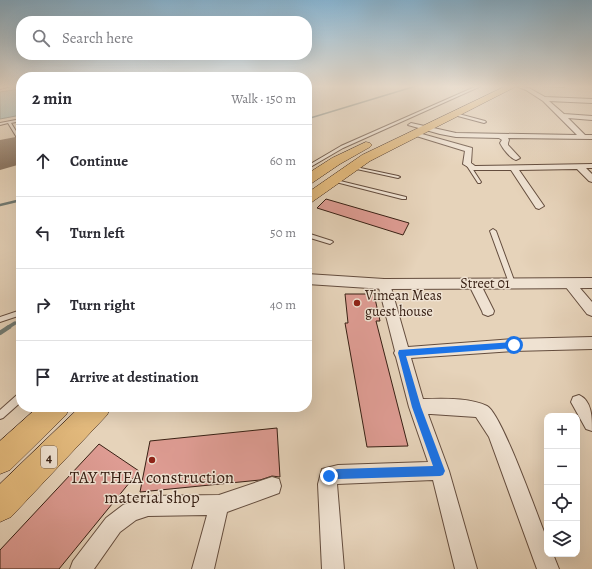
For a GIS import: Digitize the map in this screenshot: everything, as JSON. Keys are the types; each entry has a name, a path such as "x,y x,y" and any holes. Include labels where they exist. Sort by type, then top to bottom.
{"highway":[{"path":"312,195 366,158 447,113"},
{"path":"312,177 352,152 458,113"},
{"name":"4","path":"0,460 52,412"},
{"name":"4","path":"0,506 93,412"}],"street":[{"path":"558,113 583,136"},
{"path":"561,116 592,118"},
{"path":"417,129 456,135 592,137"},
{"path":"417,129 469,150 467,164 473,168 592,166"},
{"path":"501,136 506,140 504,143 505,146 516,158"},
{"path":"579,166 592,179"},
{"path":"514,168 539,206"},
{"name":"Street 01","path":"312,279 384,284 592,283"},
{"path":"569,283 592,311"},
{"path":"384,284 401,353 417,407 440,471 466,569"},
{"path":"474,284 488,311"},
{"path":"401,353 514,345 592,343"},
{"path":"579,402 592,423"},
{"path":"417,407 471,409 481,412 490,422 496,433 548,569"},
{"path":"333,569 327,484 329,476 338,474 440,471"},
{"path":"81,569 113,525 130,512 148,506 219,506 272,486"},
{"path":"203,569 219,506"}],"lane":[{"path":"312,165 342,148 421,113"},
{"path":"455,114 484,122"},
{"path":"0,124 16,121"},
{"path":"10,123 16,133"},
{"path":"469,166 479,182"},
{"path":"352,167 398,177"},
{"path":"333,180 404,198"},
{"path":"493,231 512,283"},
{"path":"312,237 330,242"},
{"path":"0,320 16,314"},
{"path":"0,415 16,401"}],"water":[{"path":"0,113 16,113 16,116 0,119"}],"building":[{"path":"326,199 409,223 403,235 317,208"},
{"path":"345,294 374,294 380,321 376,321 408,446 367,447 345,323 348,323"},
{"path":"277,428 280,477 272,476 260,480 140,492 150,441"},
{"path":"99,444 139,471 59,569 0,569 0,550"}],"waterway":[{"path":"312,117 328,113"},
{"path":"0,205 16,201"},
{"path":"7,328 15,323"},
{"path":"0,333 9,327"}],"runway":[{"path":"0,155 16,151"}],"place":[{"name":"Vimean Meas guest house","path":"357,303"},
{"name":"TAY THEA construction material shop","path":"152,460"}],"route":[{"path":"329,476 338,474 440,471 417,407 401,353 514,345"}]}
